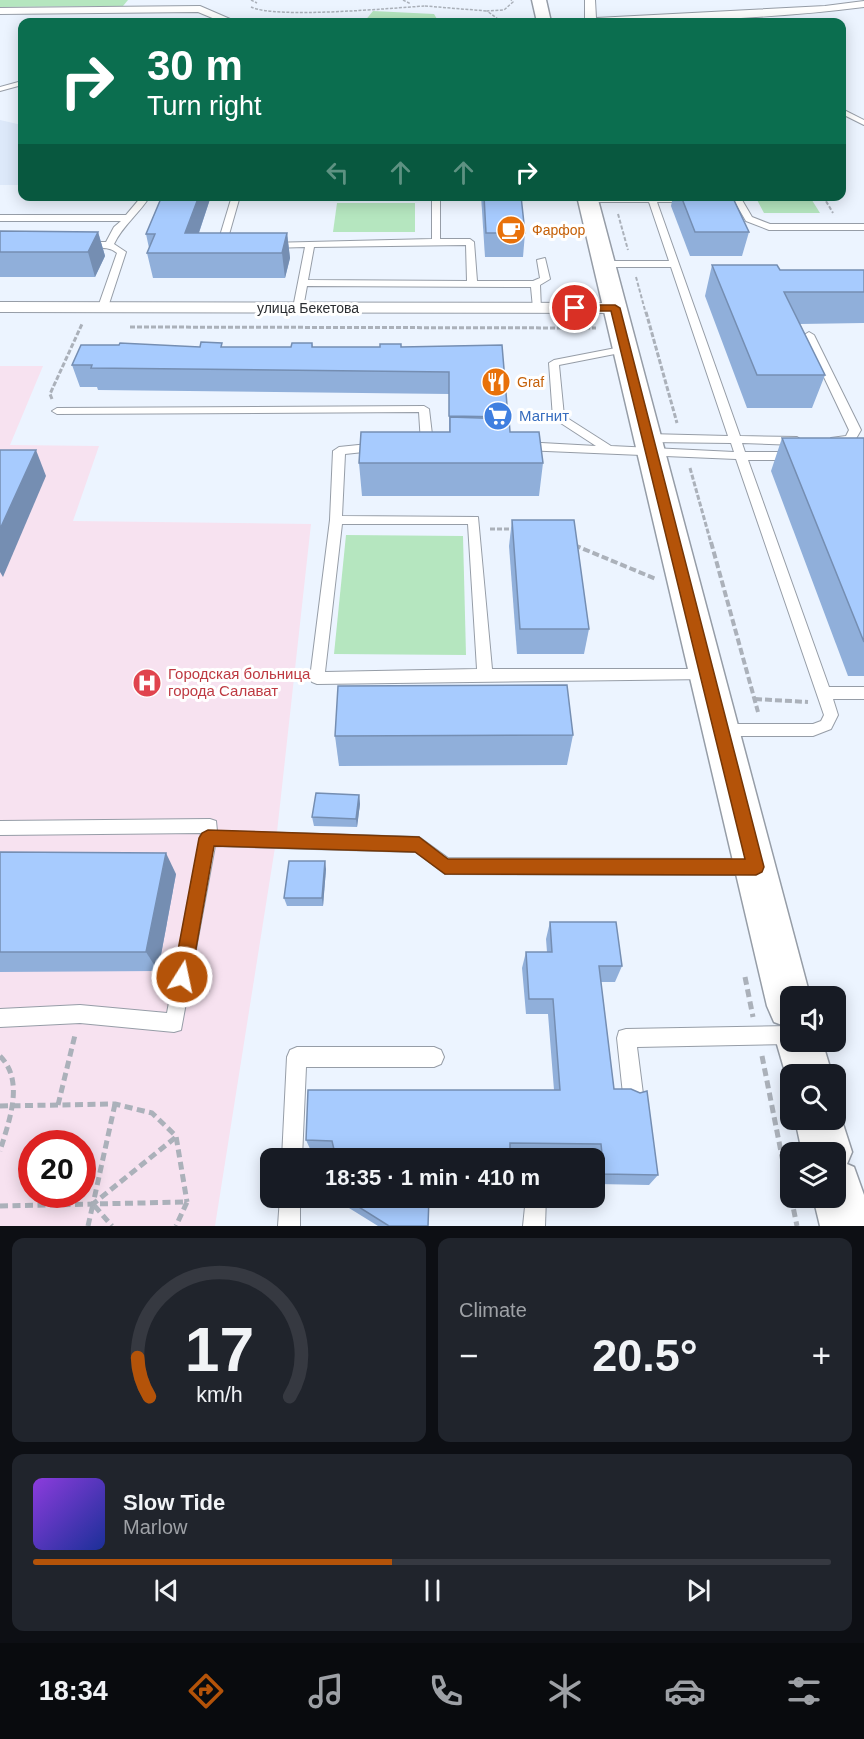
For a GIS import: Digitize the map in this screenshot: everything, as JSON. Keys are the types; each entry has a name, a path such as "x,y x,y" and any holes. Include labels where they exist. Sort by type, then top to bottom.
{"street":[{"path":"539,0 543,18"},
{"path":"589,3 591,18"},
{"path":"669,18 805,11 864,4"},
{"path":"0,10 200,9 221,18"},
{"path":"589,201 785,986"},
{"name":"улица Бекетова","path":"0,307 538,308 620,328"},
{"path":"842,1208 846,1226"}],"lane":[{"path":"0,89 18,84"},
{"path":"846,113 864,123"},
{"path":"109,245 117,229 143,201"},
{"path":"234,201 223,239 231,245 246,245"},
{"path":"436,201 436,242"},
{"path":"652,201 827,698 831,715 829,721 820,728 722,730"},
{"path":"722,201 739,202 749,219 769,226 864,227"},
{"path":"0,218 129,218"},
{"path":"256,245 470,242 472,284"},
{"path":"73,245 109,245 119,249 122,256 97,307"},
{"path":"298,308 310,245"},
{"path":"303,283 535,284 545,279 542,260"},
{"path":"604,264 674,264"},
{"path":"535,284 538,308"},
{"path":"607,448 559,418 554,363 620,328"},
{"path":"511,445 607,448 737,441 847,440 854,435 855,430 809,335"},
{"path":"57,411 424,409 428,444"},
{"path":"650,444 742,456 807,455"},
{"path":"394,446 339,451 336,520 317,678 708,675"},
{"path":"336,520 474,520 485,675"},
{"path":"827,698 864,693"},
{"path":"0,828 210,826 174,1023 80,1014 0,1018"},
{"path":"208,838 419,845 445,866 756,867"},
{"path":"633,1094 626,1038 780,1035"},
{"path":"292,1148 297,1057 434,1057"},
{"path":"289,1226 290,1208"},
{"path":"534,1226 535,1208"}],"path":[{"path":"251,0 257,3"},
{"path":"403,0 409,4 425,6 487,10 504,10 513,2 511,0"},
{"path":"251,7 259,10 295,12 425,6"},
{"path":"487,10 497,18"},
{"path":"826,201 834,214"},
{"path":"57,411 50,394 81,327 97,307"},
{"path":"69,327 91,327"},
{"path":"120,327 620,328"},
{"path":"475,529 526,530"},
{"path":"570,543 658,580"},
{"path":"755,699 827,698"},
{"path":"58,1105 80,1014"},
{"path":"0,1056 3,1057 14,1076 12,1106 0,1151"},
{"path":"96,1190 115,1104"},
{"path":"0,1106 115,1104 152,1113 176,1136 187,1202 176,1226"},
{"path":"96,1202 176,1136"},
{"path":"96,1204 187,1202"},
{"path":"0,1206 18,1206"},
{"path":"96,1207 112,1226"},
{"path":"88,1226 92,1208"},
{"path":"792,1208 796,1226"}],"shaded area":[{"path":"0,120 18,124 18,185 0,185"},
{"name":"Городская больница города Салават","path":"0,366 43,366 10,445 99,446 73,521 311,524 276,841 215,1226 0,1226"}],"green space":[{"path":"0,0 128,0 123,6 0,7"},
{"path":"373,11 434,14 436,18 367,18"},
{"path":"758,201 812,201 820,213 764,213"},
{"path":"337,203 415,203 415,232 333,232"},
{"path":"346,535 463,536 466,655 334,654"}],"building":[{"path":"160,201 197,201 185,233 287,233 282,253 147,253 155,234 146,234"},
{"path":"484,201 522,201 525,233 486,233"},
{"path":"683,201 734,201 749,232 695,232"},
{"path":"0,231 98,232 88,252 0,252"},
{"path":"712,265 777,265 780,270 864,270 864,292 784,292 825,375 757,375"},
{"path":"201,342 222,343 221,347 291,347 292,343 312,343 312,347 380,347 380,344 401,344 401,347 502,345 508,417 449,416 449,372 91,368 92,365 72,365 81,345 119,345 120,343 200,347"},
{"path":"450,417 509,419 510,432 539,432 543,463 359,463 361,432 450,432"},
{"path":"782,438 864,438 864,642"},
{"path":"0,450 36,450 0,529"},
{"path":"512,520 574,520 589,629 520,629"},
{"path":"567,685 573,735 335,736 338,686"},
{"path":"316,793 359,795 356,819 312,817"},
{"path":"0,852 166,853 146,952 0,952"},
{"path":"289,861 325,861 322,898 284,898"},
{"path":"550,922 616,922 622,966 599,966 614,1089 631,1089 640,1093 647,1091 658,1175 605,1174 605,1148 601,1148 601,1144 510,1143 510,1148 334,1148 332,1141 306,1140 308,1090 560,1090 553,999 529,999 526,952 552,952"},
{"path":"360,1208 429,1208 428,1226 389,1226"}],"place":[{"name":"Фарфор","path":"511,230"},
{"name":"Graf","path":"496,382"},
{"name":"Магнит","path":"498,416"},
{"name":"Городская больница города Салават","path":"147,683"}],"route":[{"path":"182,977 208,838 419,845 445,866 756,867 615,308 575,308"}]}
